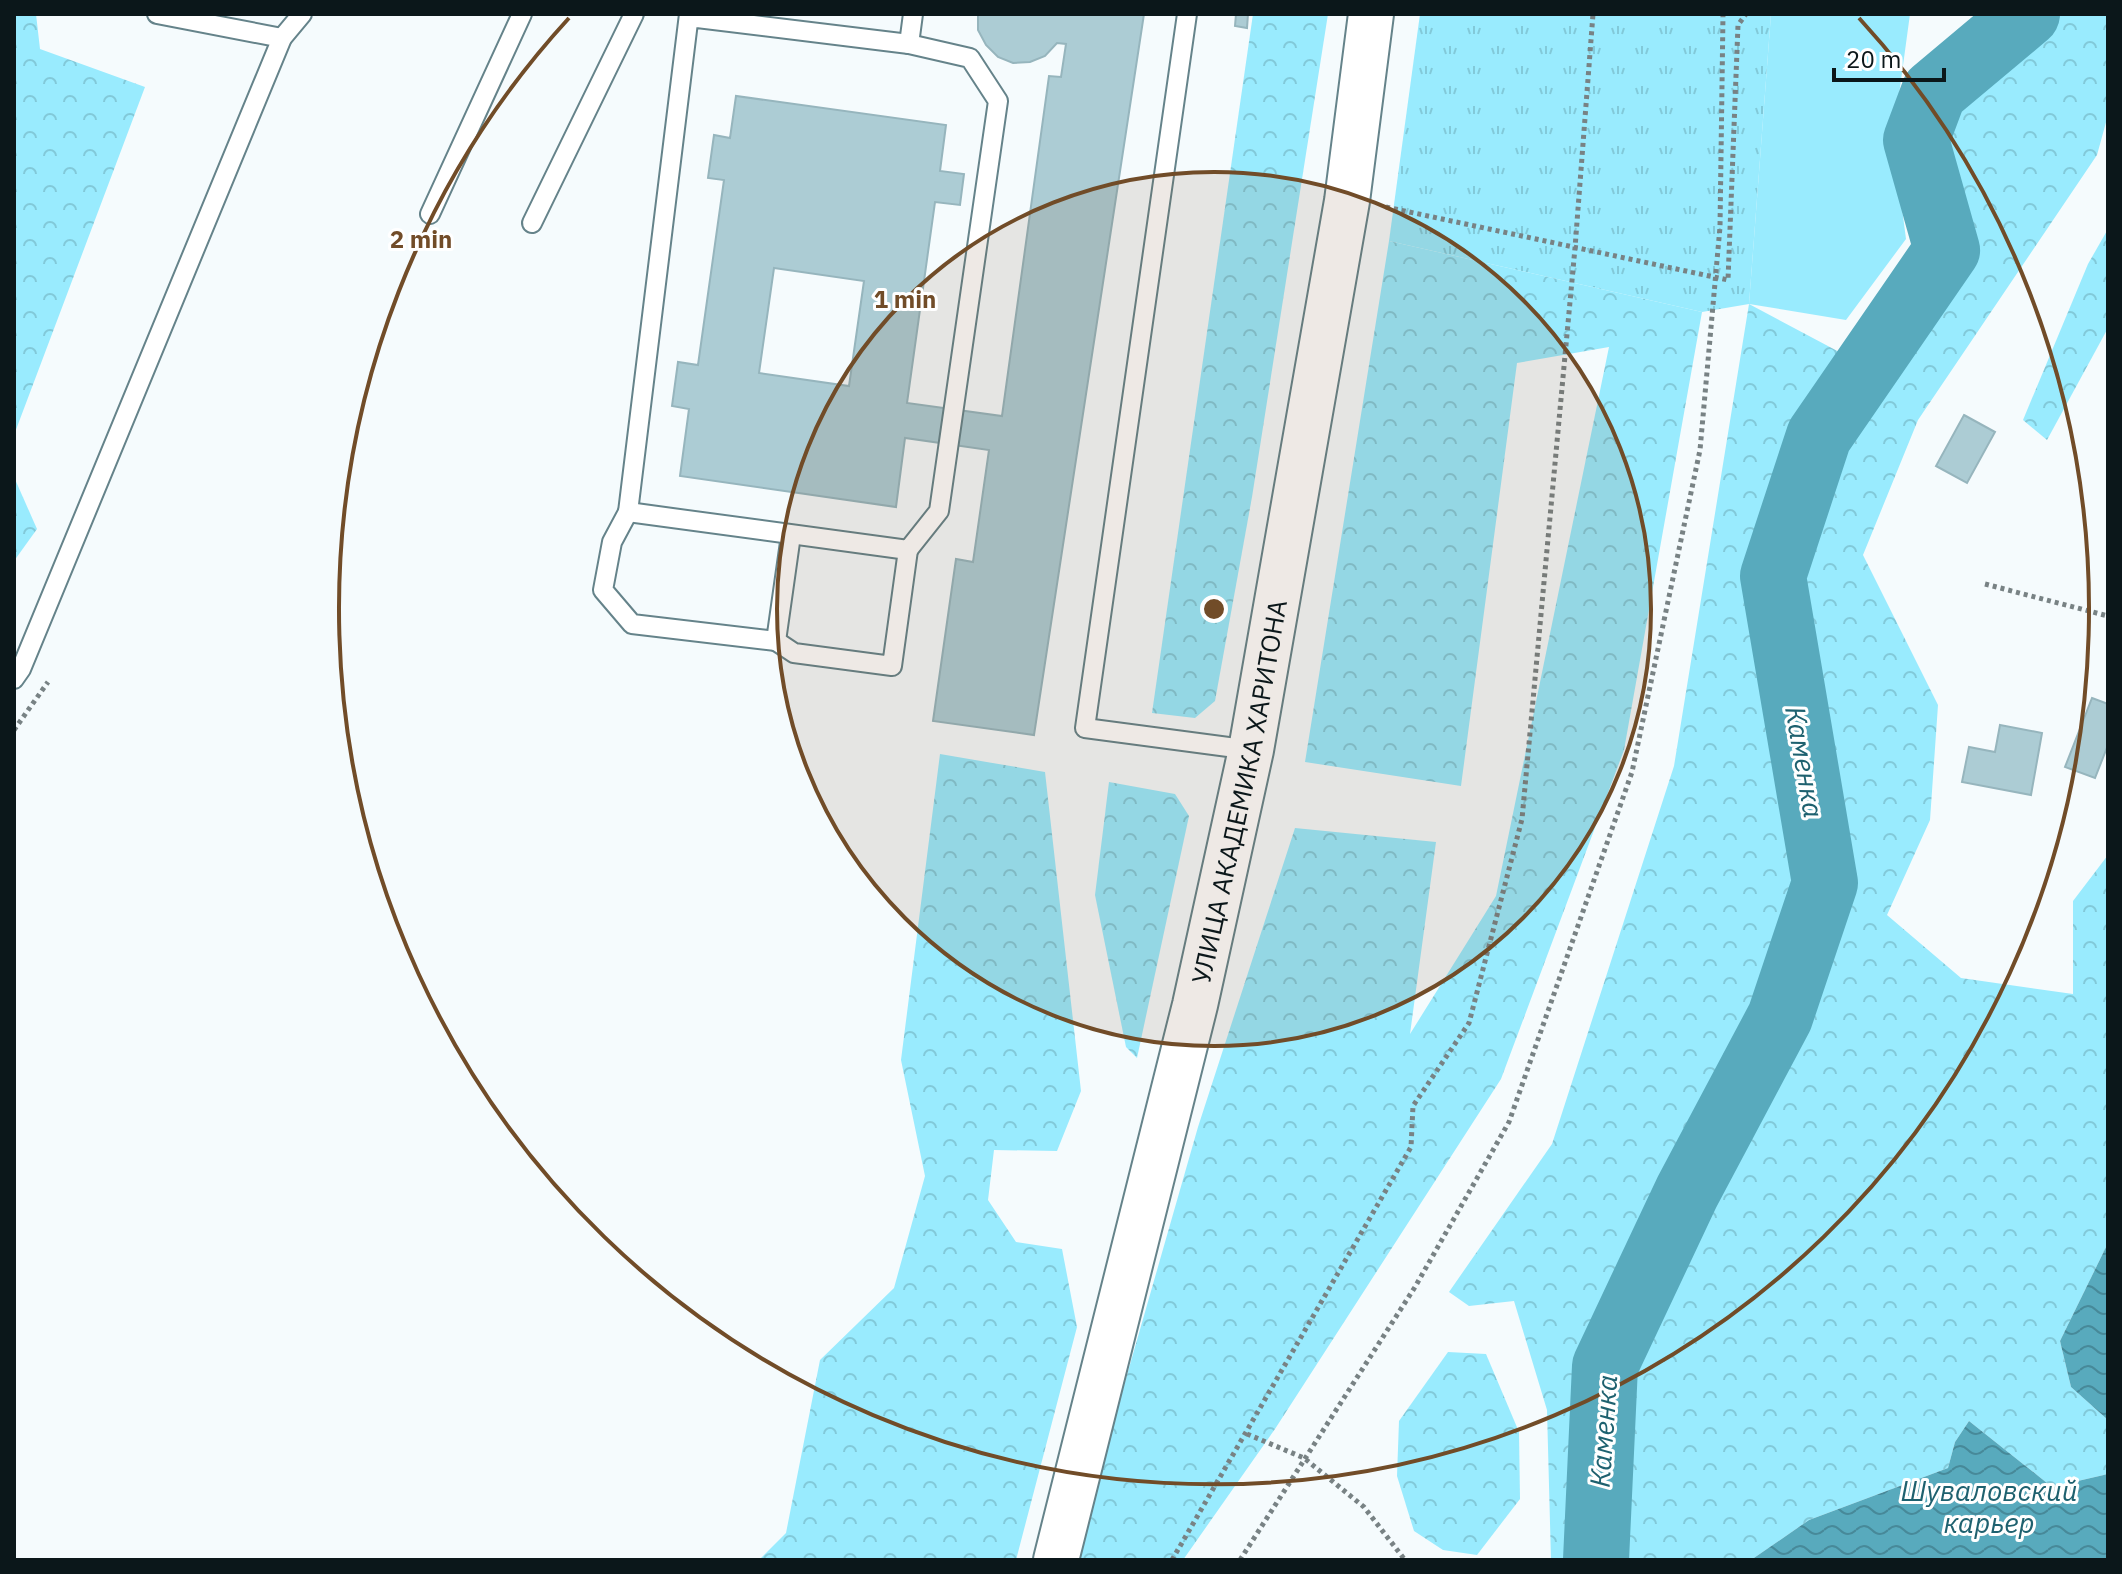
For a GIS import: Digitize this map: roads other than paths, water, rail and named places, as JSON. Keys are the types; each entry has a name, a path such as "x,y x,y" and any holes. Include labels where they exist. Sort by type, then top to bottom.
{"street":[{"name":"УЛИЦА АКАДЕМИКА ХАРИТОНА","path":"1056,1560 1195,1005 1251,750 1347,201 1371,14"}],"lane":[{"path":"157,14 282,38"},
{"path":"14,679 21,669 282,38 302,14"},
{"path":"430,214 522,14"},
{"path":"532,223 634,14"},
{"path":"909,44 913,14"},
{"path":"1187,14 1085,728 1251,750"},
{"path":"689,16 778,21 909,44 970,58 998,101 939,511 908,550 892,666 794,653 776,641 632,624 603,590 612,542 628,512 689,16"},
{"path":"628,512 908,550"},
{"path":"776,641 791,535"}],"water":[{"name":"Шуваловский карьер","path":"2108,1243 2108,1420 2071,1387 2060,1341"},
{"name":"Шуваловский карьер","path":"1969,1421 2052,1487 2108,1474 2108,1560 1751,1560 1809,1520 1948,1468 1955,1442"}],"waterway":[{"name":"Каменка","path":"1596,1560 1605,1366 1687,1192 1780,1017 1825,883 1773,576 1819,436 1947,250 1916,140 1934,92 2027,14"}]}
